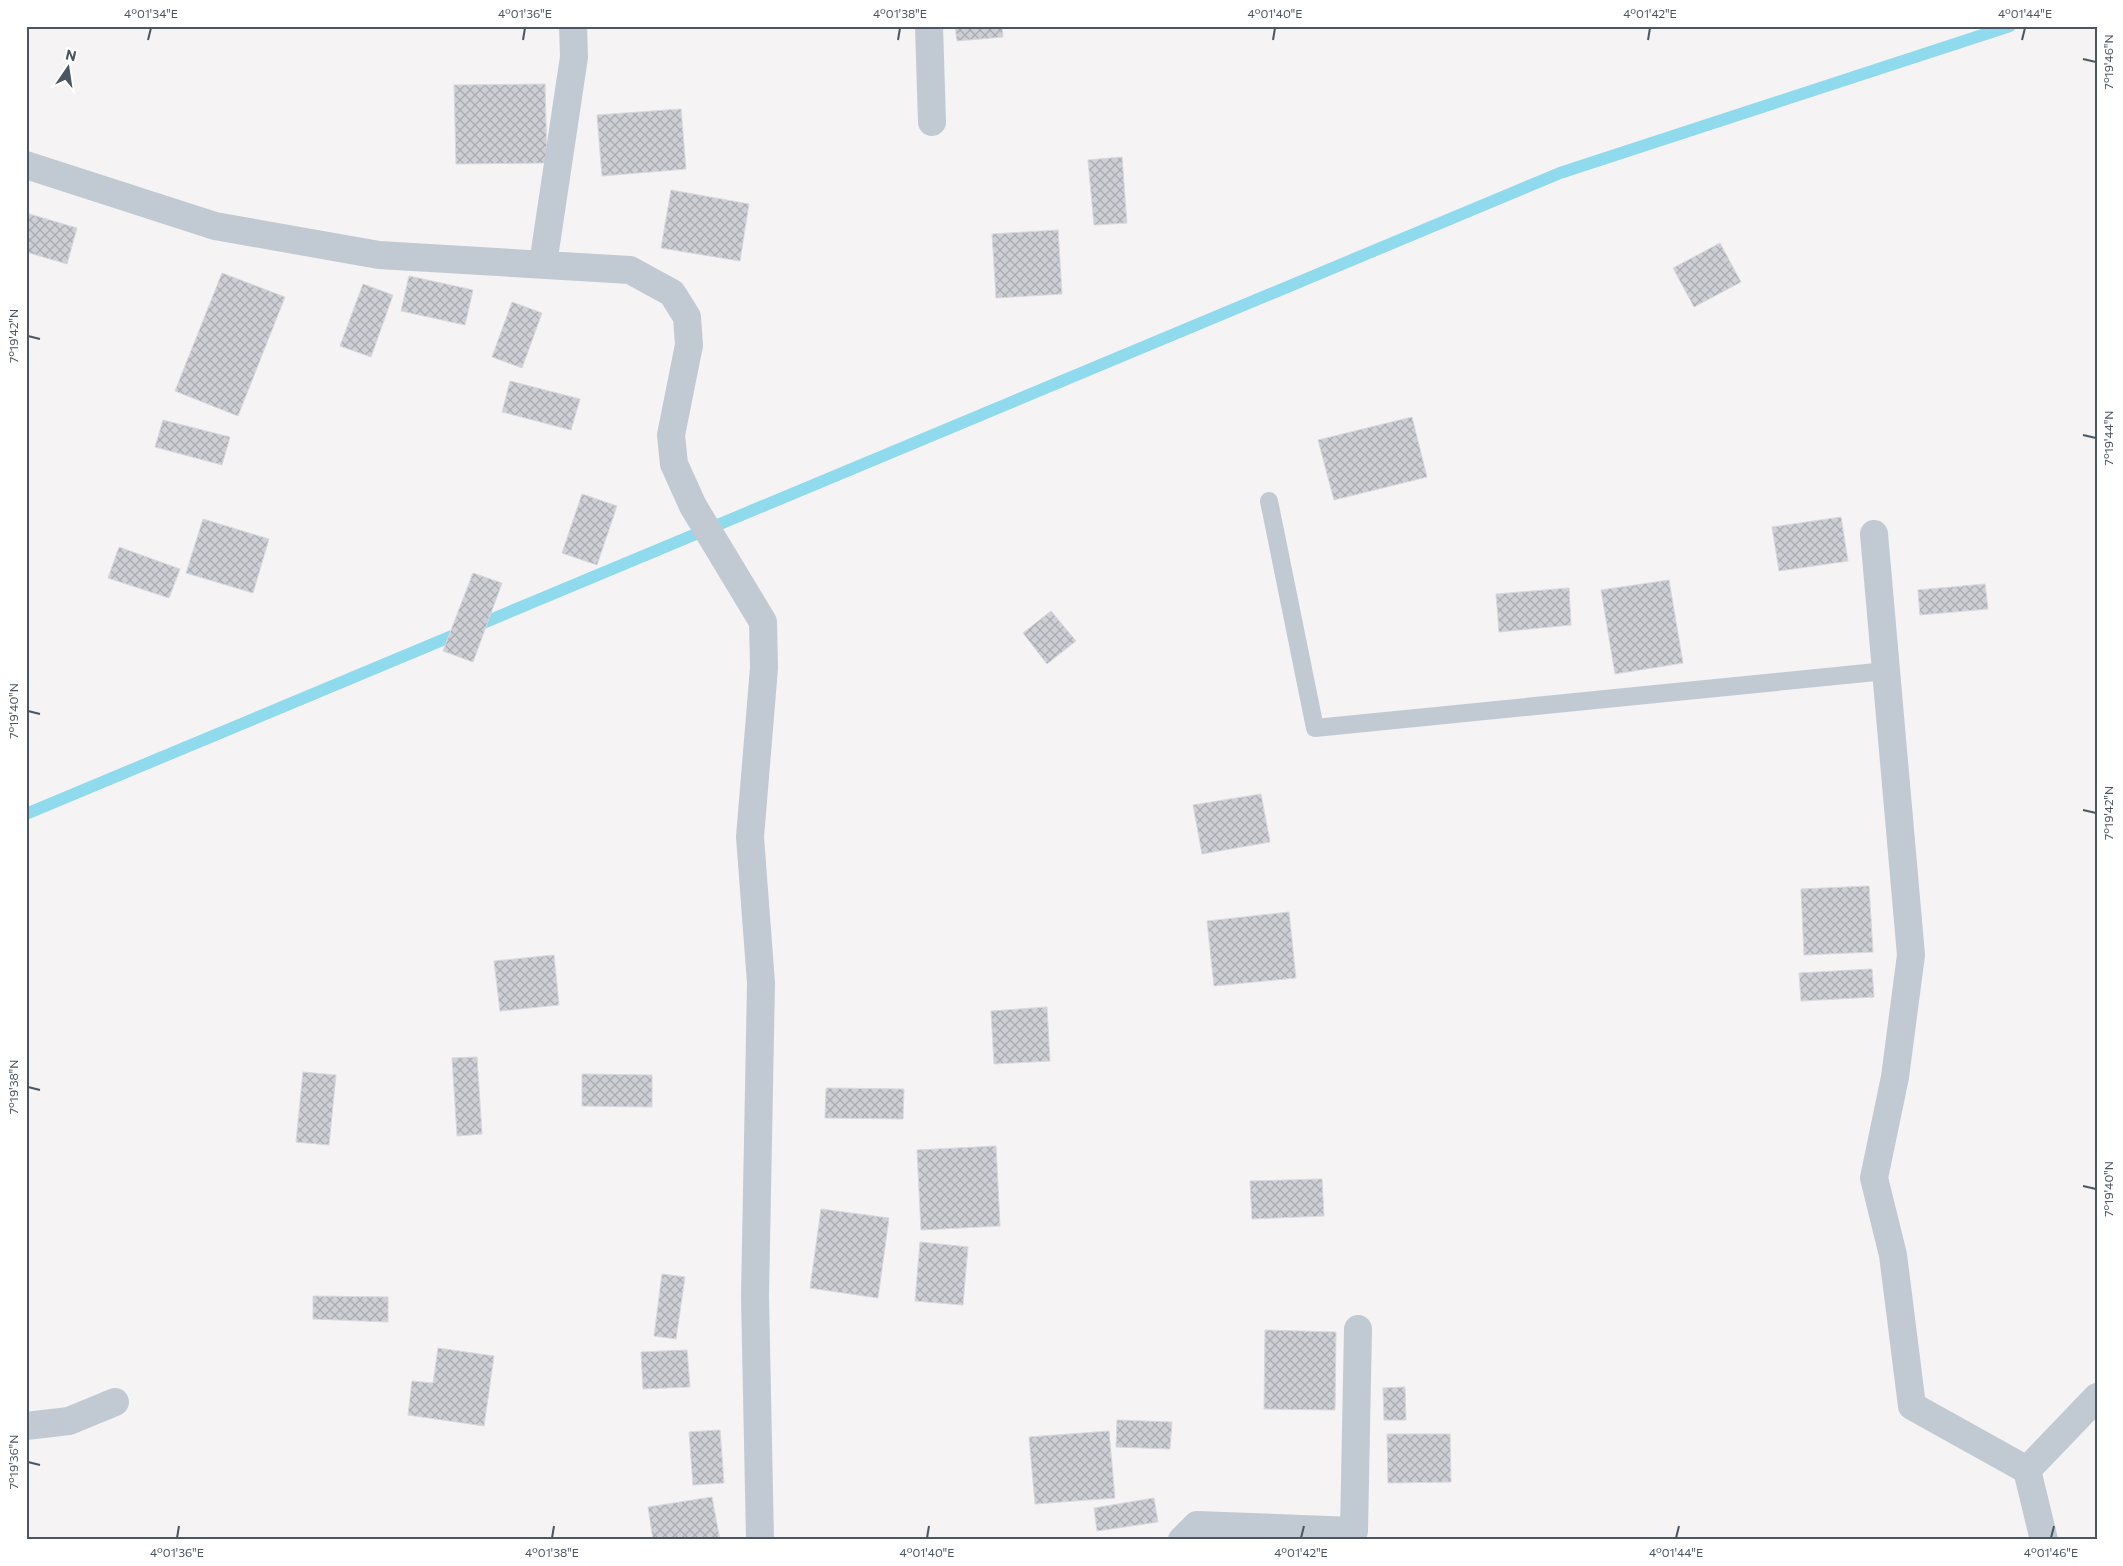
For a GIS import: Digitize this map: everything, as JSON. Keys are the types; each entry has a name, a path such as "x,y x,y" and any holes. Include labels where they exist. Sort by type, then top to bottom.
{"street":[{"path":"543,264 574,57 573,26"},
{"path":"929,26 932,122"},
{"path":"26,165 215,226 379,255 630,270 672,294 687,316 689,345 670,435 674,464 693,506 763,622 764,668 750,837 761,983 755,1296 760,1540"},
{"path":"1874,534 1911,955 1894,1077 1874,1178 1893,1255 1912,1406 2027,1470 2044,1540"},
{"path":"1182,1540 1196,1524 1354,1531 1358,1328"},
{"path":"2027,1470 2097,1397"},
{"path":"26,1426 69,1421 115,1402"}],"lane":[{"path":"1269,502 1315,728 1886,671"}],"building":[{"path":"955,26 1002,26 1003,37 957,41"},
{"path":"545,84 547,163 456,164 454,85"},
{"path":"681,109 686,169 602,176 597,115"},
{"path":"1122,157 1127,223 1094,225 1088,160"},
{"path":"671,190 749,204 740,261 661,248"},
{"path":"26,213 77,228 67,264 26,252"},
{"path":"1058,230 1062,294 996,298 992,234"},
{"path":"1720,243 1741,282 1694,307 1673,268"},
{"path":"222,273 285,297 238,416 175,391"},
{"path":"409,276 473,290 465,325 401,311"},
{"path":"363,284 393,295 371,357 340,346"},
{"path":"512,302 542,313 522,368 492,357"},
{"path":"510,381 580,399 571,430 502,412"},
{"path":"1412,417 1427,477 1334,500 1318,440"},
{"path":"163,420 230,437 222,465 155,447"},
{"path":"582,494 617,506 597,565 562,553"},
{"path":"1841,517 1848,561 1779,571 1772,527"},
{"path":"203,519 269,539 253,593 186,573"},
{"path":"119,547 180,569 169,598 108,578"},
{"path":"473,573 502,583 473,662 443,651"},
{"path":"1669,580 1683,663 1615,674 1601,590"},
{"path":"1985,584 1988,609 1920,615 1918,590"},
{"path":"1569,588 1571,625 1499,632 1496,594"},
{"path":"1051,611 1076,641 1047,664 1023,633"},
{"path":"1261,794 1270,842 1202,854 1193,805"},
{"path":"1869,886 1873,952 1804,955 1801,889"},
{"path":"1289,912 1296,978 1214,986 1207,921"},
{"path":"554,955 559,1005 500,1011 494,961"},
{"path":"1872,969 1874,997 1801,1001 1799,973"},
{"path":"1047,1007 1050,1061 994,1064 991,1011"},
{"path":"477,1057 482,1134 457,1136 452,1058"},
{"path":"303,1072 336,1075 329,1145 296,1142"},
{"path":"582,1074 652,1075 652,1107 582,1106"},
{"path":"826,1088 904,1089 903,1119 825,1118"},
{"path":"996,1146 1000,1226 921,1230 917,1150"},
{"path":"1322,1179 1324,1216 1252,1219 1250,1181"},
{"path":"821,1209 889,1218 878,1298 810,1288"},
{"path":"920,1242 968,1247 963,1305 915,1301"},
{"path":"662,1274 685,1277 676,1339 654,1336"},
{"path":"313,1296 388,1297 388,1322 313,1319"},
{"path":"1265,1330 1336,1332 1335,1410 1264,1409"},
{"path":"438,1348 494,1356 484,1426 408,1415 412,1381 433,1383"},
{"path":"687,1350 690,1387 643,1389 641,1352"},
{"path":"1405,1387 1406,1420 1384,1420 1383,1388"},
{"path":"1117,1420 1172,1422 1170,1449 1116,1447"},
{"path":"720,1430 724,1483 693,1485 689,1432"},
{"path":"1109,1431 1115,1498 1035,1504 1029,1437"},
{"path":"1387,1434 1450,1434 1451,1482 1388,1483"},
{"path":"712,1497 720,1540 653,1540 648,1507"},
{"path":"1154,1498 1158,1522 1097,1531 1094,1508"}],"waterway":[{"path":"26,814 1560,173 2010,26"}]}
